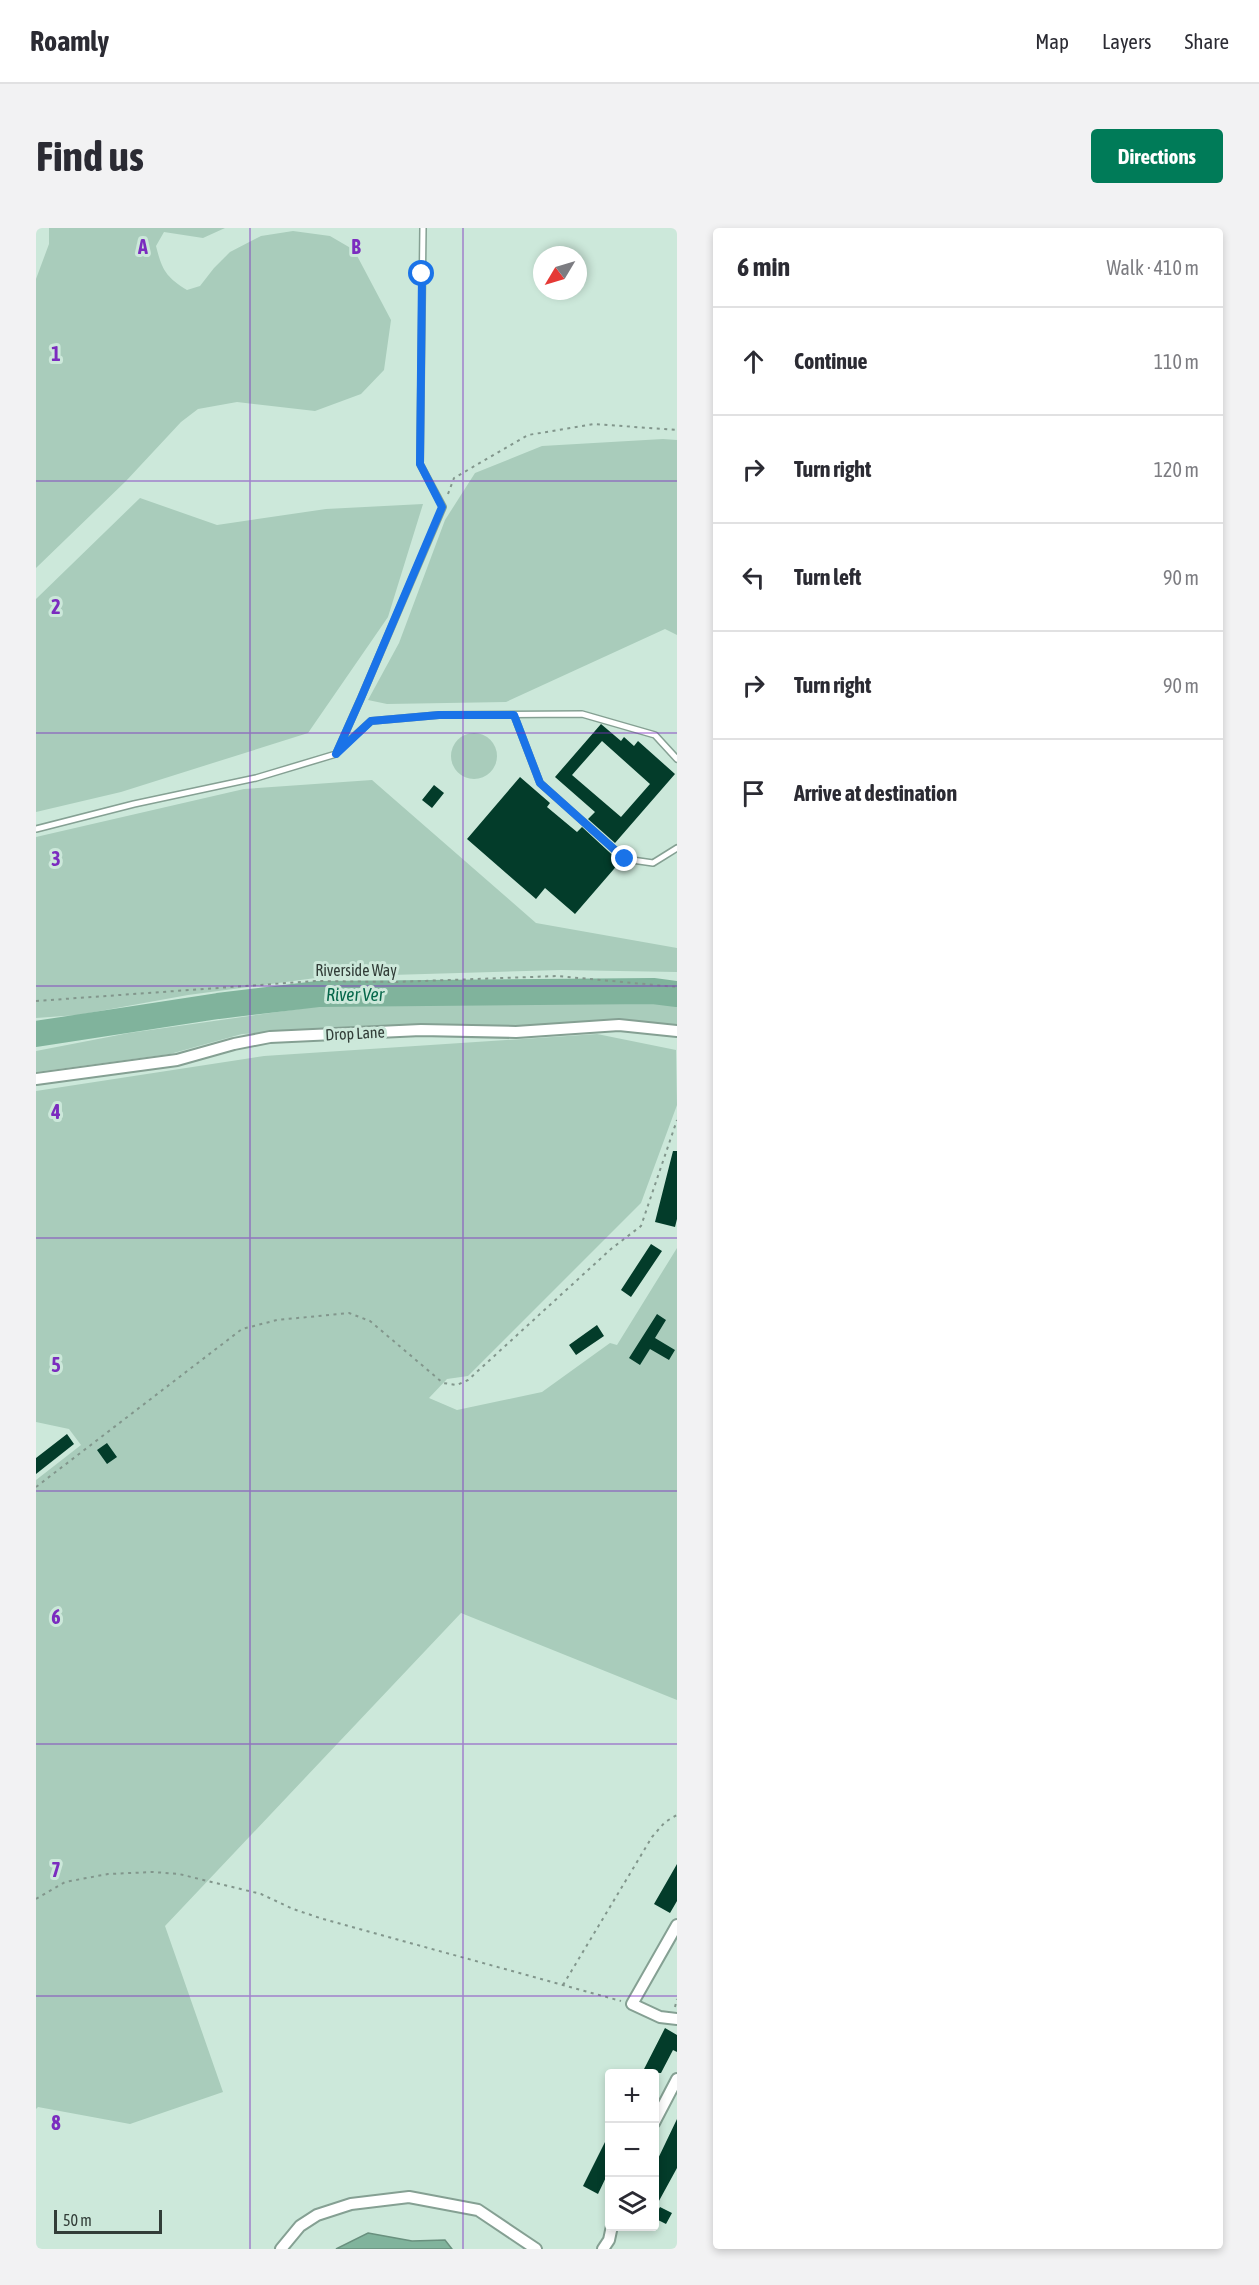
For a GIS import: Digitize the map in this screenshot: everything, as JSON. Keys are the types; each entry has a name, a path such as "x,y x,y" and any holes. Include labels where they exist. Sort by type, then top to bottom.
{"street":[{"name":"Drop Lane","path":"36,1079 177,1060 234,1044 270,1037 421,1030 516,1032 619,1025 677,1031"},
{"path":"677,1925 632,2004 660,2017 677,2019"},
{"path":"659,2115 673,2097 677,2079"},
{"path":"281,2249 300,2226 317,2215 351,2204 409,2197 478,2210 536,2249"},
{"path":"603,2249 609,2240 611,2231"}],"lane":[{"path":"336,754 442,507 420,464 423,228"},
{"path":"36,829 134,804 256,778 336,754 371,721 439,715 582,714 655,735 677,759"},
{"path":"514,715 540,783 625,859 653,863 677,848"}],"path":[{"path":"442,507 454,478 528,435 594,424 677,430"},
{"name":"Riverside Way","path":"36,1001 315,981 395,982 557,976 677,987"},
{"path":"36,1487 242,1329 277,1320 349,1313 370,1321 443,1383 457,1385 468,1380 611,1249 642,1226 677,1120"},
{"path":"563,1984 652,1837 665,1822 677,1815"},
{"path":"36,1899 65,1882 108,1874 153,1872 179,1874 261,1894 293,1910 632,2004"}],"shaded area":[{"path":"49,228 225,228 203,238 164,232 156,246 160,261 170,277 187,290 200,286 230,252 261,236 293,231 330,236 354,250 391,320 384,370 361,394 315,411 237,402 198,409 181,422 126,481 36,568 36,279 49,244"},
{"path":"677,440 677,635 665,629 506,702 387,704 368,700 399,643 445,520 475,473 542,446"},
{"path":"140,498 217,525 326,509 423,504 388,617 308,733 121,792 36,812 36,599"},
{"path":"474,733 490,740 497,756 490,772 474,779 458,772 451,756 458,740"},
{"path":"372,780 536,923 677,948 677,972 561,970 323,977 188,995 78,1015 36,1018 36,837 244,789"},
{"path":"574,997 677,999 677,1026 609,1020 525,1026 386,1025 242,1034 170,1054 36,1072 36,1051 129,1033 320,1006 470,1004"},
{"path":"597,1034 676,1050 677,1105 641,1203 468,1376 447,1379 429,1398 457,1410 542,1392 610,1343 617,1345 677,1248 677,1700 461,1613 165,1926 223,2092 130,2124 38,2107 36,2109 36,1480 81,1445 69,1429 36,1422 36,1091 264,1056"},
{"path":"368,2233 412,2241 445,2240 452,2249 336,2249"}],"building":[{"path":"601,724 621,741 624,737 634,746 638,741 675,774 615,843 588,819 595,812 555,777","holes":["602,741 650,784 621,817 572,775"]},
{"path":"520,777 550,803 547,807 577,832 582,827 620,862 575,914 545,888 536,899 467,839"},
{"path":"434,785 444,793 432,808 422,800"},
{"path":"673,1151 677,1151 675,1227 655,1222"},
{"path":"651,1244 662,1251 631,1297 621,1290"},
{"path":"657,1314 666,1320 655,1338 675,1350 669,1360 650,1349 640,1365 629,1358"},
{"path":"597,1325 604,1336 576,1355 569,1345"},
{"path":"67,1434 74,1444 36,1474 36,1458"},
{"path":"107,1443 117,1457 107,1464 97,1450"},
{"path":"677,1864 677,1901 670,1913 654,1904"},
{"path":"665,2028 677,2035 677,2052 673,2050 661,2073 659,2069 644,2069"},
{"path":"677,2119 677,2168 659,2201 659,2177 659,2157"},
{"path":"605,2142 605,2179 598,2194 583,2186"},
{"path":"660,2207 672,2213 666,2224 659,2220"}],"waterway":[{"name":"River Ver","path":"36,1034 218,1006 318,994 653,991 677,994"}],"route":[{"path":"422,274 420,464 442,507 336,754 371,721 439,715 514,715 540,783 625,859"}]}
